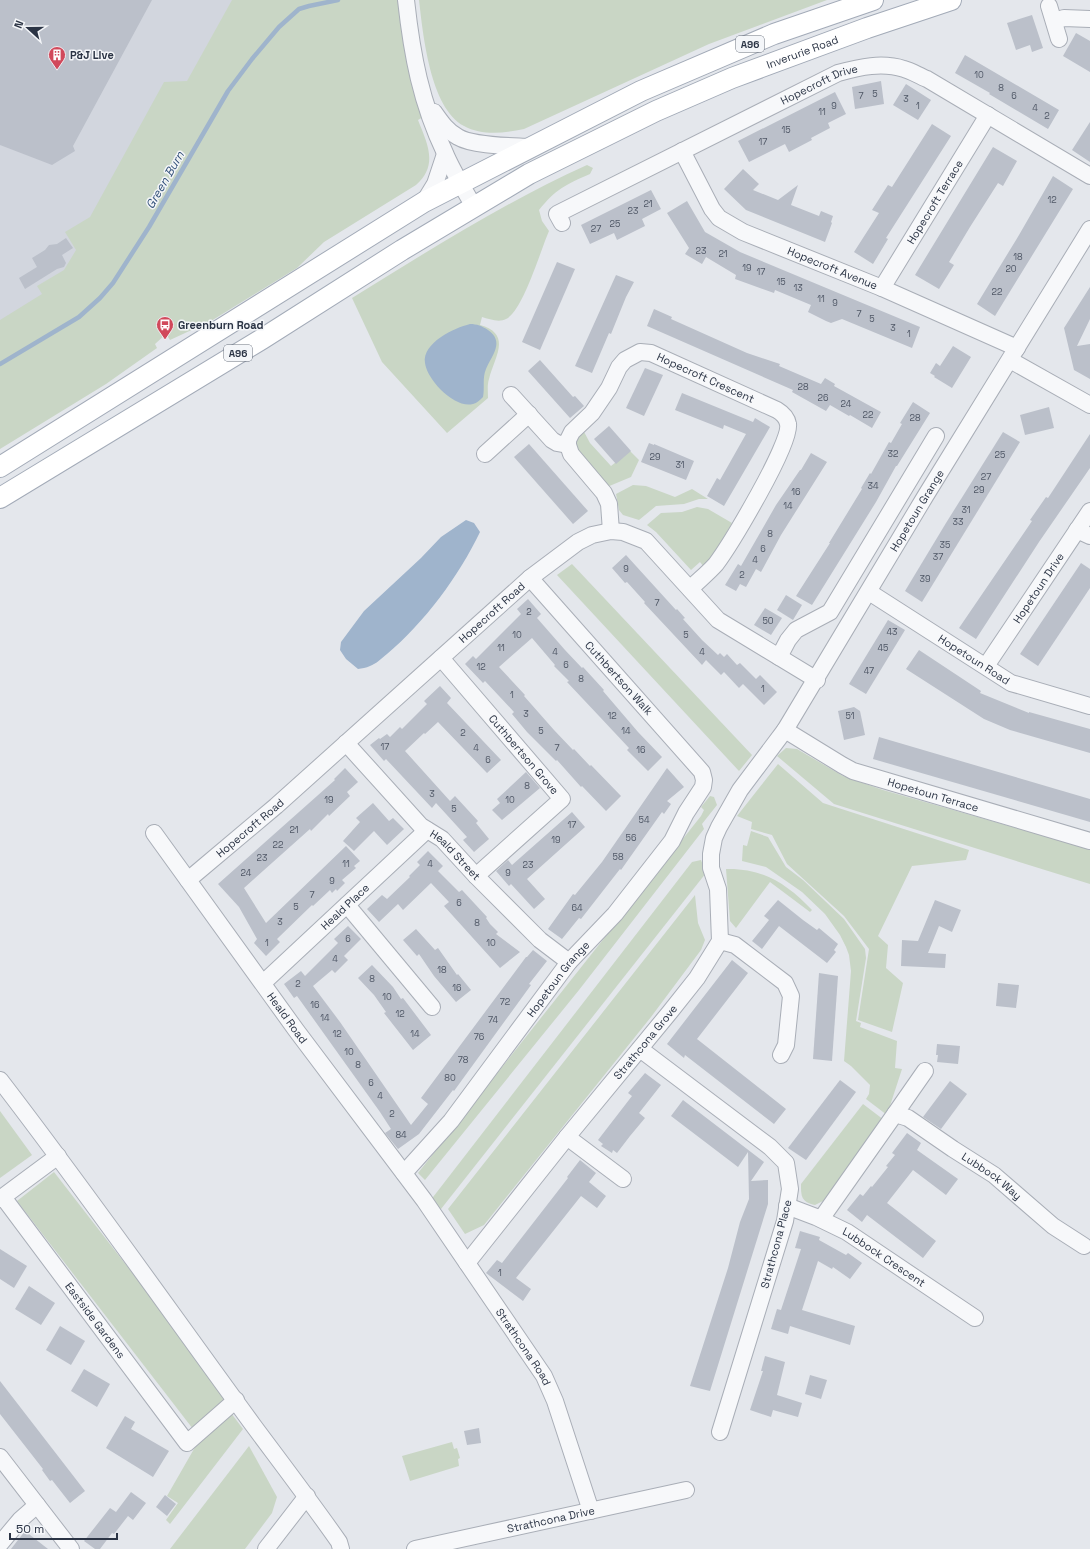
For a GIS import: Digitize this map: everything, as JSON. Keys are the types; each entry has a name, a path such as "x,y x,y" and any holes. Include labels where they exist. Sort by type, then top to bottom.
{"main road":[{"name":"Inverurie Road","path":"474,207 529,174 656,111 732,78 867,28 951,0"},
{"name":"A96","path":"0,467 424,202 641,91 774,34 864,1"},
{"name":"A96","path":"0,498 262,339 402,250 474,207"}],"street":[{"path":"406,0 414,60 424,98 445,154 474,207"},
{"path":"864,1 867,28"},
{"path":"1059,39 1052,13 1064,18 1090,20"},
{"name":"Hopecroft Drive","path":"562,223 557,214 838,73 860,67 880,65 904,69 927,79 1090,176"},
{"path":"424,98 440,121 458,138 468,142 529,147"},
{"name":"Hopecroft Terrace","path":"882,288 988,115"},
{"name":"Hopecroft Avenue","path":"682,151 712,209 719,218 728,224 743,232 882,288 1014,354 1090,406"},
{"path":"424,202 435,184 445,154"},
{"name":"Hopetoun Grange","path":"720,941 718,889 711,868 711,854 714,838 719,827 740,790 785,730 817,680 954,450 1090,229"},
{"name":"Hopecroft Crescent","path":"568,445 572,432 592,413 609,388 625,360 640,352 651,353 778,410 784,415 788,424 788,433 773,470 716,564 690,589"},
{"path":"511,395 552,440 568,445 571,454 604,493 609,504 611,531"},
{"path":"484,454 529,414"},
{"name":"Hopetoun Grange","path":"779,657 788,640 796,630 830,612 935,437 954,450"},
{"name":"Hopetoun Drive","path":"986,666 1084,533 1090,510"},
{"name":"Hopecroft Road","path":"188,880 276,806 530,578 578,542 592,534 611,531 622,532 646,541 718,620 817,680"},
{"name":"Cuthbertson Walk","path":"530,578 702,772 704,780"},
{"name":"Hopetoun Road","path":"869,592 1012,683 1090,706"},
{"name":"Cuthbertson Grove","path":"441,658 562,799 476,876"},
{"name":"Hopetoun Terrace","path":"785,730 853,771 1090,841"},
{"name":"Heald Street","path":"346,743 421,826 442,839 476,876 540,940 569,962"},
{"name":"Hopetoun Grange","path":"404,1173 451,1121 569,962 615,914 672,841 686,814 703,787 704,780"},
{"name":"Heald Place","path":"263,983 427,830"},
{"name":"Heald Road","path":"154,833 296,1030 424,1200"},
{"path":"347,905 411,972 432,1007"},
{"path":"720,941 735,945 785,983 791,996 786,1045 781,1055"},
{"name":"Strathcona Grove","path":"467,1263 697,978 720,941"},
{"name":"Strathcona Place","path":"640,1049 770,1147 786,1163 790,1189 784,1221 720,1432"},
{"path":"821,1219 925,1071"},
{"path":"0,1080 58,1156 307,1496 339,1542 341,1549"},
{"name":"Lubbock Way","path":"895,1114 908,1118 994,1175 1053,1226 1084,1246"},
{"path":"568,1137 623,1180"},
{"path":"1,1198 58,1156"},
{"name":"Eastside Gardens","path":"1,1198 187,1444 236,1400"},
{"name":"Strathcona Road","path":"424,1200 544,1376 550,1388 590,1511"},
{"name":"Lubbock Crescent","path":"787,1206 821,1219 847,1232 974,1318"},
{"path":"0,1457 71,1549"},
{"name":"Strathcona Drive","path":"415,1549 686,1490"},
{"path":"266,1549 307,1496"},
{"path":"0,1544 20,1520 37,1505"}],"shaded area":[{"path":"0,0 245,0 53,297 0,329"}],"green space":[{"path":"232,0 400,0 423,117 418,120 425,137 429,154 427,170 416,185 324,242 297,268 211,321 170,340 166,334 155,344 157,348 106,384 0,449 0,320 42,294 37,286 64,270 76,250 65,232 90,217 164,82 187,81"},
{"path":"419,0 827,0 709,44 524,129 494,133 478,131 464,126 452,117 443,104 430,69"},
{"path":"587,165 593,168 590,174 574,181 556,192 539,210 542,221 549,231 531,279 519,304 512,314 506,319 500,321 482,317 480,325 490,329 496,334 499,341 499,348 488,381 488,398 447,433 382,362 352,298 438,245 497,211 556,179"},
{"path":"583,430 590,443 611,466 630,451 639,460 631,477 607,487 577,453 574,440"},
{"path":"633,485 646,486 675,497 692,489 708,499 699,499 684,504 656,506 639,520 623,515 619,510 616,494"},
{"path":"697,507 708,509 732,523 711,559 704,567 700,562 691,570 656,532 647,525 661,513 682,512"},
{"path":"572,564 752,755 739,771 557,575"},
{"path":"786,748 797,749 843,776 883,790 1090,849 1090,884 834,804 777,756"},
{"path":"778,764 823,803 969,850 966,860 912,866 878,936 888,945 886,968 903,983 892,1032 858,1020 869,949 844,916 787,864 772,835 751,829 752,822 737,816"},
{"path":"710,796 714,797 717,805 702,824 704,829 579,990 425,1180 418,1173 701,816 704,810 701,807"},
{"path":"751,831 768,837 786,867 803,880 844,919 865,949 866,958 856,1021 861,1023 860,1027 897,1041 895,1068 902,1069 887,1115 866,1099 869,1094 870,1085 844,1061 851,971 849,955 846,947 840,935 825,914 802,892 766,867 742,861 743,845 747,846"},
{"path":"701,860 706,873 441,1209 430,1201 692,862"},
{"path":"726,869 752,871 774,879 793,892 812,910 810,912 770,882 736,928 730,921"},
{"path":"695,895 698,923 705,940 701,950 651,1017 484,1225 465,1234 448,1209"},
{"path":"863,1104 884,1120 823,1201 815,1205 810,1204 803,1198 801,1184"},
{"path":"0,1111 32,1155 0,1178"},
{"path":"54,1172 231,1400 193,1429 17,1201"},
{"path":"231,1413 243,1429 170,1524 166,1520 178,1503 167,1496 198,1442"},
{"path":"452,1442 454,1449 457,1448 460,1458 458,1459 459,1466 410,1481 402,1456"},
{"path":"249,1446 277,1497 272,1513 245,1549 170,1549"}],"water":[{"path":"470,324 484,327 488,330 496,339 496,349 485,372 483,397 474,404 466,404 450,398 436,385 427,370 425,356 434,343 440,338 456,329"},
{"path":"466,520 474,523 480,532 462,565 440,598 401,642 379,661 367,667 358,669 346,659 340,650 341,642 364,611 421,558 441,537"}],"building":[{"name":"P&J Live","path":"0,0 152,0 73,146 75,151 52,165 0,145"},
{"path":"1032,15 1043,48 1032,52 1030,45 1016,50 1007,23"},
{"path":"1076,33 1090,41 1090,72 1063,56"},
{"path":"965,55 1059,110 1048,129 955,73"},
{"path":"881,81 884,104 855,109 852,87"},
{"path":"906,84 931,100 918,120 893,105"},
{"path":"835,92 846,114 828,123 830,128 811,138 812,140 789,152 785,144 749,162 738,141"},
{"path":"1090,122 1090,162 1072,150"},
{"path":"932,124 951,136 886,238 888,239 873,264 854,252 879,213 872,210 888,185 892,187"},
{"path":"993,147 1017,161 1003,186 998,183 970,227 949,262 954,265 939,289 915,275"},
{"path":"743,169 759,184 753,190 778,200 798,185 791,205 819,216 821,211 833,216 825,242 746,210 724,189"},
{"path":"1053,176 1073,189 995,316 977,304"},
{"path":"651,190 661,209 642,219 645,226 617,240 614,233 590,244 581,225"},
{"path":"687,201 705,232 740,252 920,327 912,348 842,319 831,323 826,321 808,312 811,305 775,290 774,293 735,279 736,275 706,257 702,264 685,254 689,248 667,213"},
{"path":"66,238 73,248 62,255 66,263 64,267 57,269 25,289 19,278 37,267 32,258 45,250 49,245 57,244"},
{"path":"557,262 575,269 540,350 522,342"},
{"path":"616,275 634,282 626,297 611,334 609,333 592,373 575,366"},
{"path":"1090,287 1090,319 1077,346 1090,344 1090,379 1074,370 1064,328"},
{"path":"654,309 672,317 671,319 747,353 780,364 779,366 821,384 825,378 835,384 834,386 881,412 872,428 830,405 826,411 792,392 793,390 647,326"},
{"path":"953,346 971,357 952,388 930,373 936,363 940,366"},
{"path":"540,360 573,397 575,396 584,406 570,418 528,371"},
{"path":"645,368 663,375 644,416 626,408"},
{"path":"682,393 753,422 755,418 770,427 724,506 707,496 717,478 720,480 746,434 724,425 723,429 675,410"},
{"path":"913,402 930,413 896,466 876,502 812,605 796,596 830,543 889,442 891,443 902,424 900,423"},
{"path":"1049,407 1054,428 1025,435 1020,415"},
{"path":"609,426 631,451 616,464 594,439"},
{"path":"1003,432 1020,442 922,602 905,591"},
{"path":"1090,434 1090,468 1039,542 976,639 959,628 1032,521 1030,520 1046,497 1048,498"},
{"path":"649,443 694,461 686,480 641,462"},
{"path":"529,444 588,511 573,524 514,457"},
{"path":"811,453 827,462 781,535 761,572 756,569 746,587 740,584 736,591 725,585 738,564 741,566 776,505"},
{"path":"626,555 676,610 677,609 685,618 683,619 702,640 718,655 720,653 724,657 727,654 737,665 740,663 756,679 760,675 777,692 764,705 743,684 739,688 724,672 721,675 706,660 702,665 644,603 645,602 627,582 625,583 612,568"},
{"path":"1081,563 1090,569 1090,588 1038,666 1020,654"},
{"path":"786,595 802,605 793,620 777,610"},
{"path":"528,599 541,614 537,618 565,650 604,690 603,691 638,732 662,757 648,771 627,750 629,748 567,682 569,681 554,666 555,665 532,638 499,667 554,730 621,796 606,811 582,786 581,787 557,760 556,761 527,732 512,714 514,712 485,681 483,683 465,664 473,656 476,659 521,614 517,609"},
{"path":"765,608 782,618 771,635 754,625"},
{"path":"888,620 905,630 866,694 849,684"},
{"path":"919,650 981,691 980,693 1029,713 1090,729 1090,753 1010,730 984,719 906,669"},
{"path":"440,686 451,698 447,703 501,760 487,773 438,722 405,751 450,801 455,796 478,821 476,823 489,839 474,852 463,840 467,837 436,803 432,808 386,759 384,761 370,745 387,734 390,737 400,727 402,729 427,704 424,701"},
{"path":"854,707 860,711 865,735 844,740 838,711"},
{"path":"879,737 1090,799 1090,822 873,759"},
{"path":"345,768 358,782 347,792 350,796 329,816 328,814 311,831 310,829 244,888 266,923 346,846 360,861 354,866 356,868 342,880 345,883 337,891 336,889 332,893 330,890 313,906 312,905 277,939 280,942 266,956 254,943 257,939 239,907 218,884 335,780 334,779"},
{"path":"667,768 684,787 667,801 671,804 664,814 662,812 621,870 620,869 581,919 579,918 562,939 548,929 573,894 575,895 602,862"},
{"path":"526,772 540,788 502,820 492,810 500,803 497,799"},
{"path":"373,803 389,821 393,818 404,829 387,845 374,831 354,851 343,841 360,822 356,818"},
{"path":"572,812 585,827 527,879 545,899 534,909 511,884 509,886 496,871 508,860 512,865"},
{"path":"428,851 443,866 438,871 459,892 462,890 487,917 486,918 490,924 498,932 496,934 520,952 500,968 444,906 449,902 431,883 403,910 398,904 379,922 367,909 382,895 387,899 410,877 409,876 420,865 417,862"},
{"path":"778,900 817,930 819,928 838,944 834,950 836,952 827,963 779,926 762,949 752,941 769,920 764,916"},
{"path":"935,900 961,910 952,932 939,926 928,953 946,954 945,968 901,966 902,940 918,941"},
{"path":"348,926 361,939 344,956 348,960 335,973 332,970 313,986 340,1022 411,1125 428,1104 421,1098 526,957 533,950 547,961 529,984 531,985 454,1091 453,1090 419,1134 398,1149 385,1133 391,1129 380,1112 297,996 294,998 284,984 301,971 305,976 338,943 334,939"},
{"path":"416,929 435,950 438,948 457,975 458,974 471,990 456,1002 434,976 419,954 417,956 403,940"},
{"path":"732,960 748,973 697,1039 786,1109 774,1124 685,1055 684,1058 667,1044"},
{"path":"372,965 393,987 401,999 403,998 431,1035 413,1050 384,1013 386,1012 374,995 358,978"},
{"path":"819,973 838,976 832,1061 813,1059"},
{"path":"998,983 1019,985 1016,1008 996,1006"},
{"path":"937,1044 960,1046 958,1064 937,1062"},
{"path":"645,1073 661,1085 639,1113 645,1118 617,1153 613,1150 612,1153 601,1146 603,1144 598,1140 632,1096 628,1093"},
{"path":"840,1080 856,1092 806,1160 788,1148"},
{"path":"950,1081 967,1094 941,1129 923,1117"},
{"path":"683,1100 764,1162 751,1181 768,1180 768,1204 710,1391 690,1386 728,1268 740,1222 749,1199 748,1152 738,1167 671,1116"},
{"path":"907,1133 921,1143 917,1150 958,1179 946,1195 913,1170 887,1203 936,1241 923,1258 867,1215 862,1222 847,1210 860,1194 863,1196 871,1186 872,1187 888,1167 886,1166 895,1155 892,1153"},
{"path":"580,1160 596,1173 589,1182 606,1196 597,1208 581,1196 516,1278 531,1289 523,1301 486,1273 497,1260 502,1263 568,1178 567,1177"},
{"path":"800,1231 820,1237 819,1240 846,1255 848,1253 862,1263 850,1279 833,1267 832,1269 818,1261 802,1310 855,1326 850,1345 790,1326 788,1334 771,1329 777,1309 781,1310 801,1249 795,1248"},
{"path":"0,1249 27,1266 14,1288 0,1279"},
{"path":"29,1286 55,1303 41,1325 15,1309"},
{"path":"60,1326 85,1341 71,1365 46,1350"},
{"path":"765,1356 785,1362 777,1395 802,1403 798,1417 773,1410 771,1417 750,1410 763,1371 761,1371"},
{"path":"84,1369 110,1384 97,1407 71,1391"},
{"path":"810,1375 827,1380 821,1399 805,1394"},
{"path":"0,1381 85,1491 70,1503 52,1480 50,1481 42,1470 43,1469 0,1414"},
{"path":"125,1416 135,1422 131,1429 169,1451 153,1477 106,1448"},
{"path":"479,1428 481,1443 467,1445 464,1431"},
{"path":"131,1492 146,1503 133,1520 128,1516 114,1534 112,1533 100,1549 95,1549 84,1541 110,1508 116,1512"},
{"path":"165,1495 176,1504 167,1516 156,1507"},
{"path":"25,1531 48,1549 11,1549"}],"waterway":[{"name":"Green Burn","path":"0,364 79,317 100,298 113,283 149,227 228,91 252,59 279,27 299,9 338,0"}],"place":[{"name":"P&J Live","path":"57,70"},
{"name":"Greenburn Road","path":"165,340"}]}
